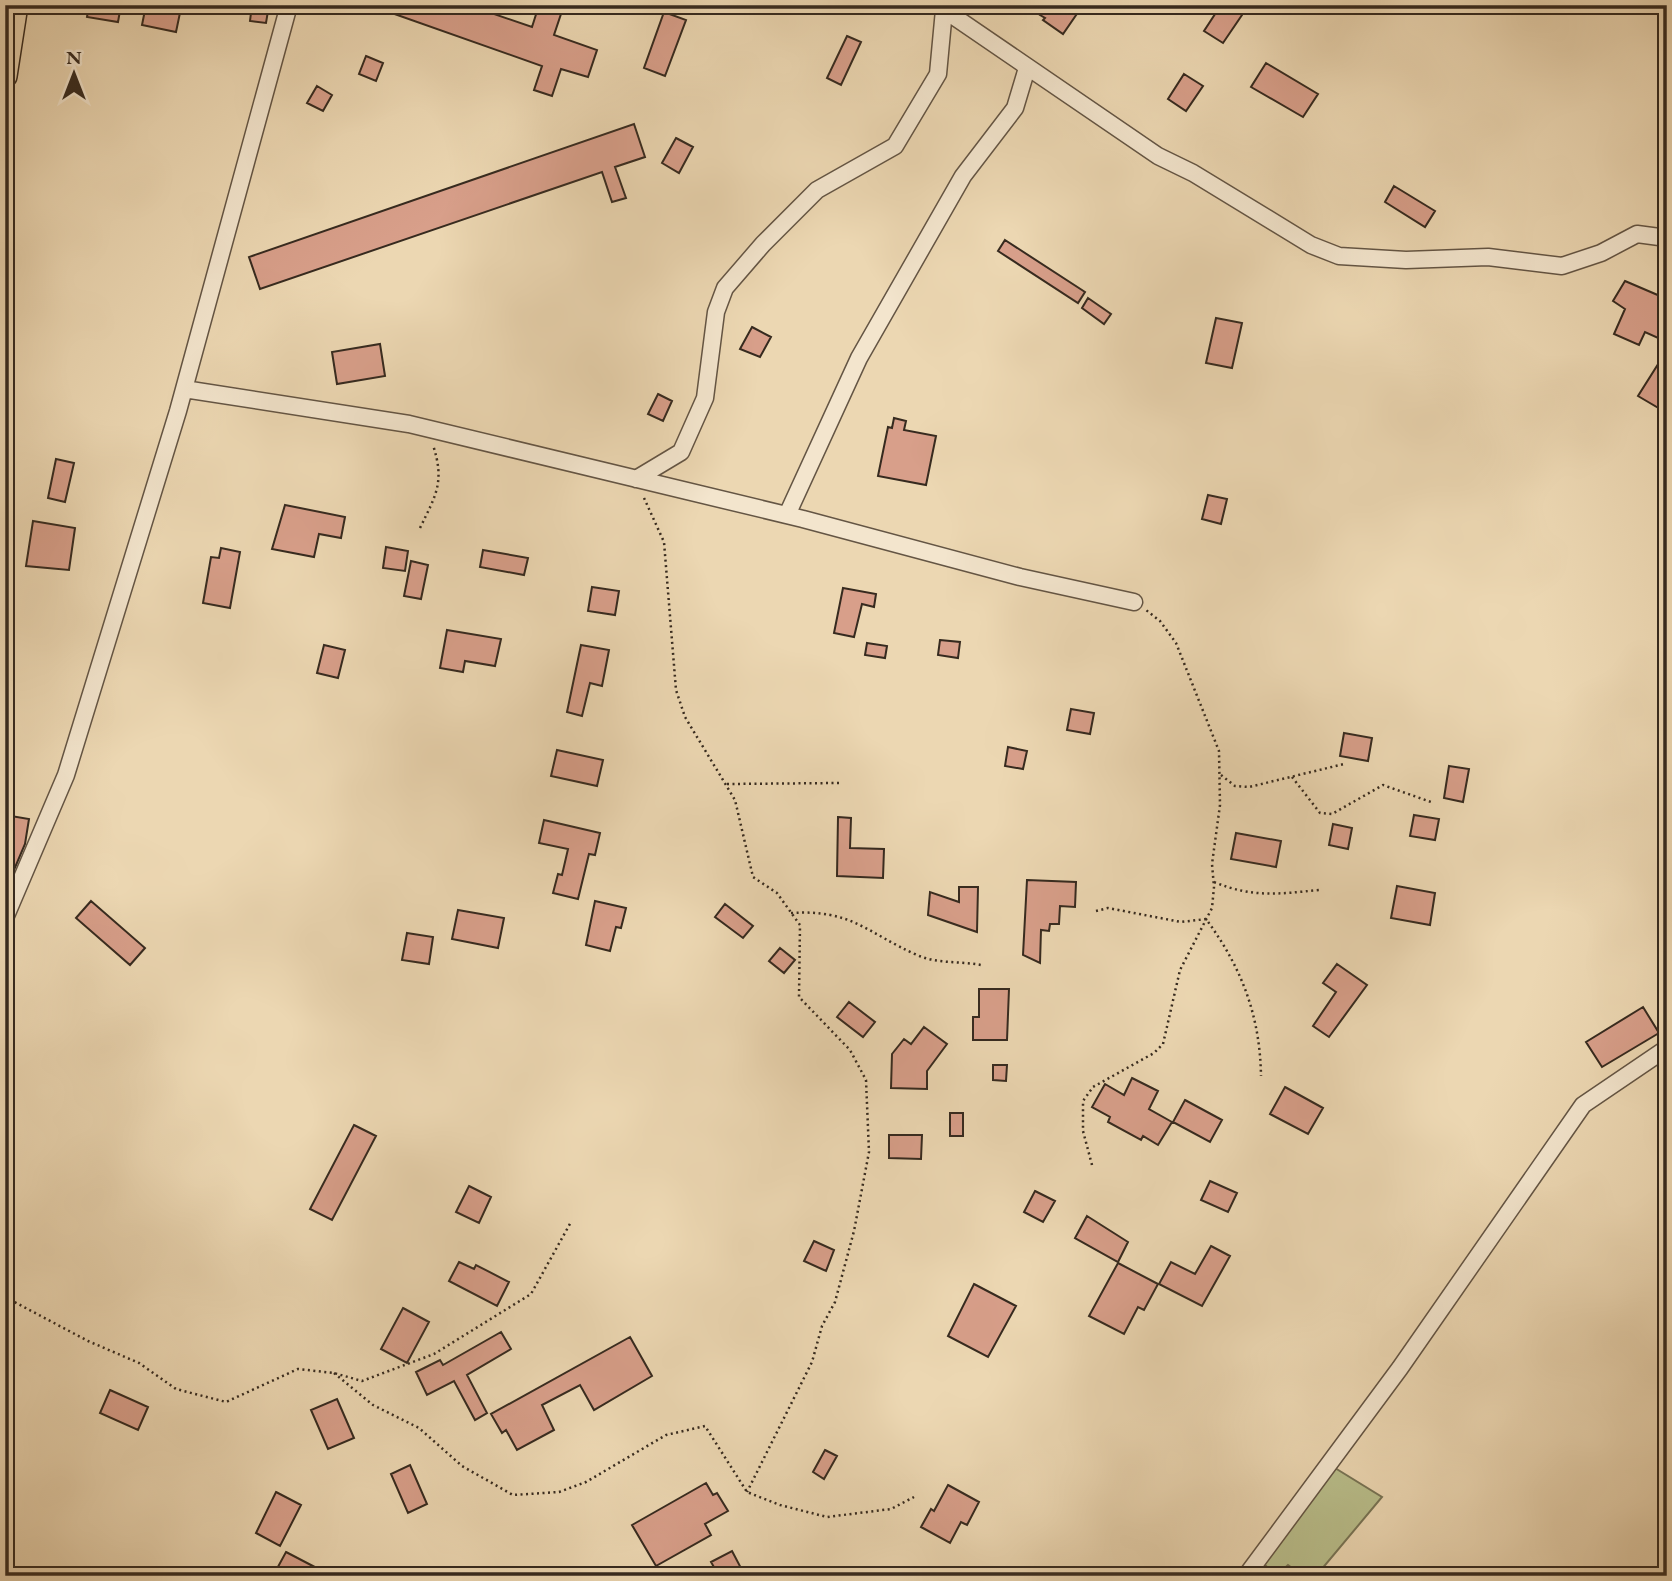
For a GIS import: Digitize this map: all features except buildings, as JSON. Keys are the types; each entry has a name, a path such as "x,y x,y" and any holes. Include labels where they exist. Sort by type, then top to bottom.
{"highway":[{"path":"5,76 16,5"}],"street":[{"path":"5,918 66,775 184,389 289,5"},
{"path":"941,8 1158,156 1193,173 1311,245 1339,256 1406,260 1488,257 1562,266 1601,253 1637,234 1667,238"},
{"path":"636,478 681,452 705,398 716,312 724,288 763,244 817,191 895,146 939,74 941,8"},
{"path":"787,515 859,358 963,176 1015,108 1027,68"},
{"path":"184,389 424,428 787,515 1020,577 1134,602"},
{"path":"1246,1576 1400,1368 1583,1105 1667,1048"}],"path":[{"path":"420,528 439,488 439,468 424,428"},
{"path":"636,478 664,542 676,690 685,717 735,800 753,877 777,893 800,925 799,997 849,1050 866,1080 869,1152 854,1231 835,1302 822,1326 812,1362 747,1492"},
{"path":"1092,1165 1083,1131 1083,1101 1093,1087 1154,1053 1163,1044 1180,970 1212,908 1214,882 1220,751 1176,643 1160,621 1134,602"},
{"path":"1221,775 1234,786 1249,787 1344,764"},
{"path":"1292,778 1320,813 1332,814 1383,785 1431,802"},
{"path":"727,784 839,783"},
{"path":"1214,882 1237,891 1262,896 1319,890"},
{"path":"1096,911 1108,908 1181,922 1206,919"},
{"path":"791,913 820,911 858,922 916,955 936,961 981,965"},
{"path":"1206,919 1238,969 1256,1016 1261,1040 1261,1076"},
{"path":"5,1297 139,1363 176,1389 226,1402 298,1369 334,1373 362,1381 434,1354 531,1293 570,1222"},
{"path":"334,1373 373,1405 419,1428 462,1466 513,1496 559,1492 586,1482 666,1435 705,1426 747,1492 779,1505 827,1517 891,1509 914,1497"}],"green space":[{"path":"1335,1468 1382,1497 1316,1576 1303,1576 1288,1565 1276,1576 1263,1563"}]}
